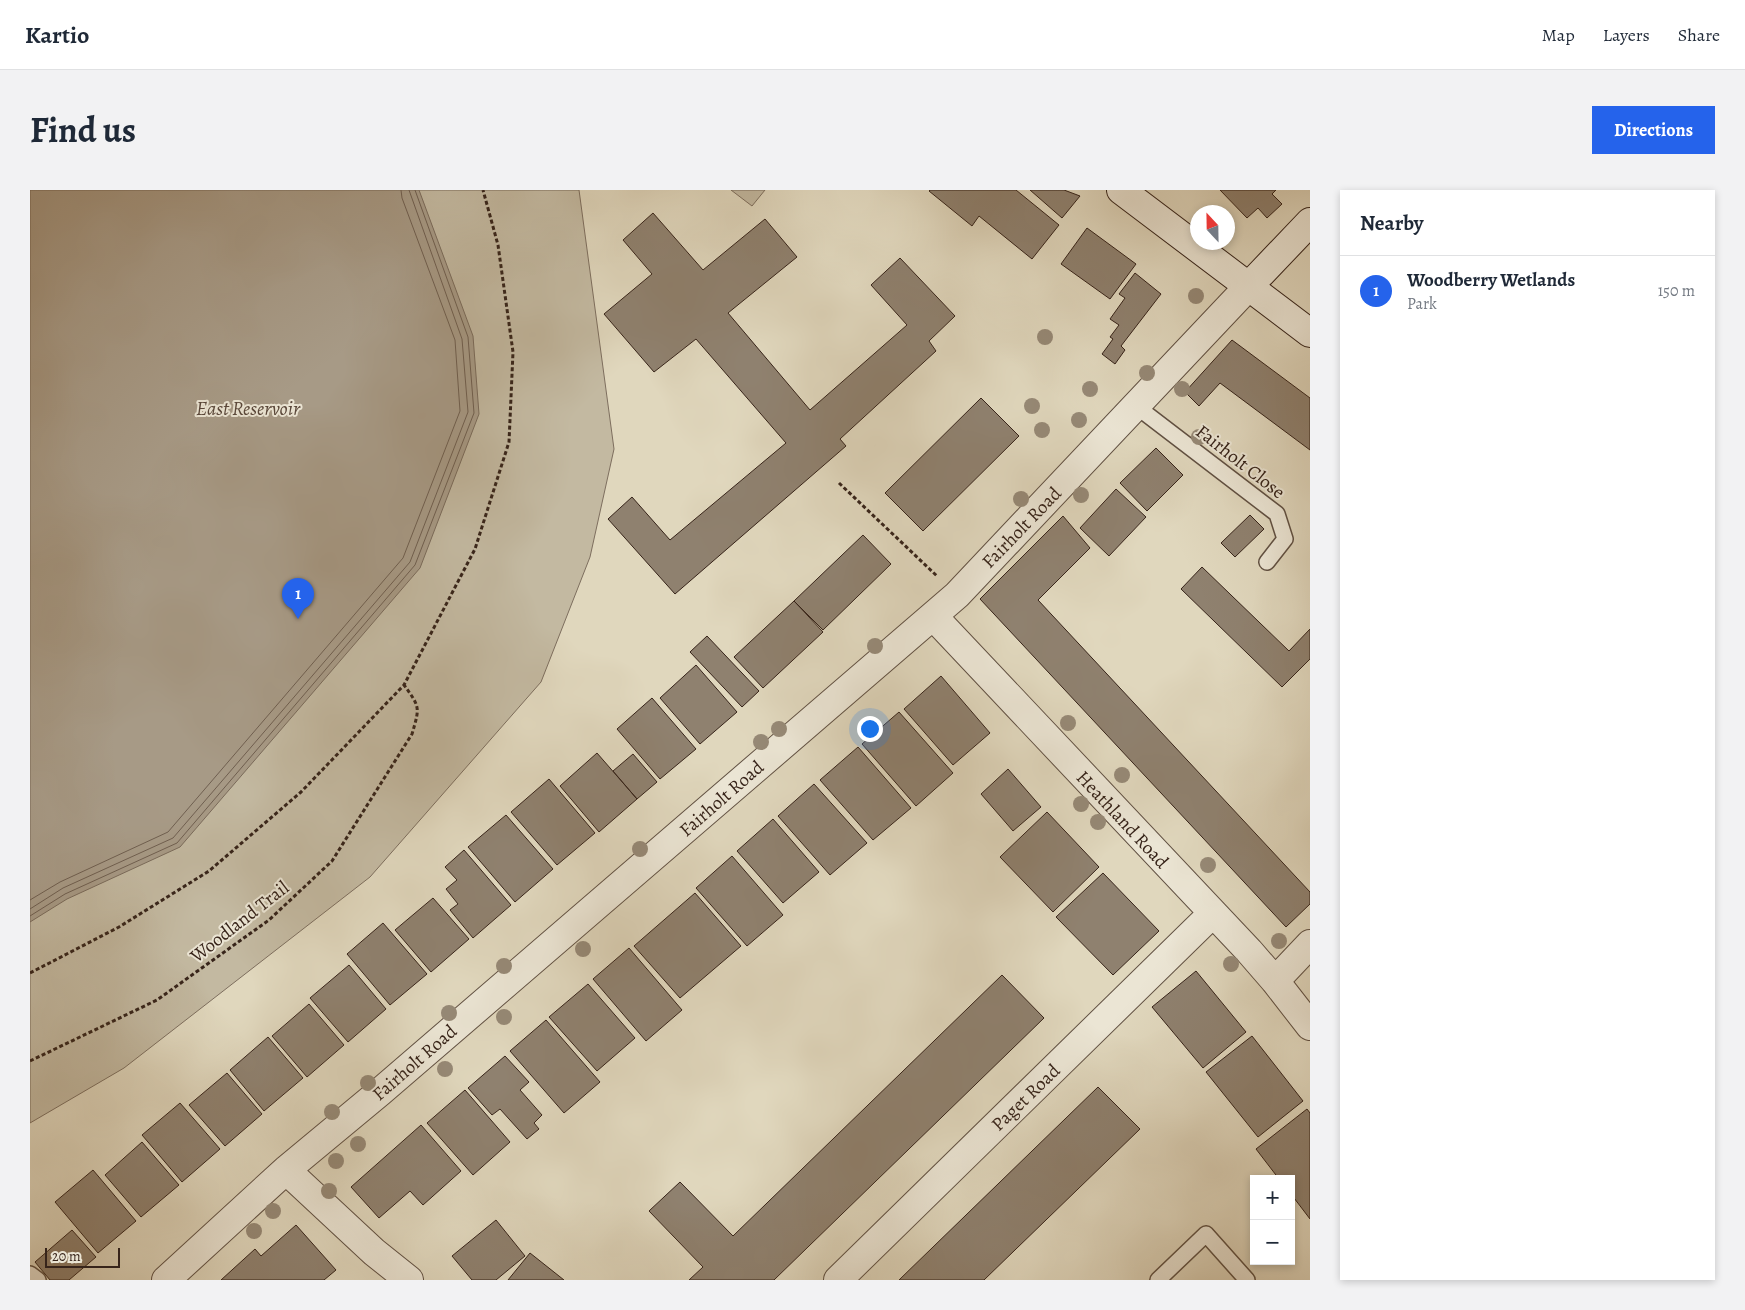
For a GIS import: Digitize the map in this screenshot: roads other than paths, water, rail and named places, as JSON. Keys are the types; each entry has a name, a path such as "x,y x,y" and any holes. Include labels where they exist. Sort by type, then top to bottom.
{"street":[{"path":"1121,190 1310,333"},
{"name":"Fairholt Road","path":"166,1280 286,1170 380,1092 957,595 1310,222"},
{"name":"Heathland Road","path":"933,616 1212,914 1249,951 1310,1026"},
{"name":"Paget Road","path":"838,1280 1212,914"},
{"path":"1275,981 1310,944"},
{"path":"286,1170 374,1252 409,1280"}],"lane":[{"name":"Fairholt Close","path":"1136,406 1277,514 1285,539 1267,562"},
{"path":"1158,1280 1206,1234 1247,1280"},
{"path":"30,1274 38,1280"}],"water":[{"name":"East Reservoir","path":"30,190 419,190 473,336 479,414 420,568 180,847 67,899 30,922"}],"place":[{"name":"Woodberry Wetlands","path":"298,619"}]}
